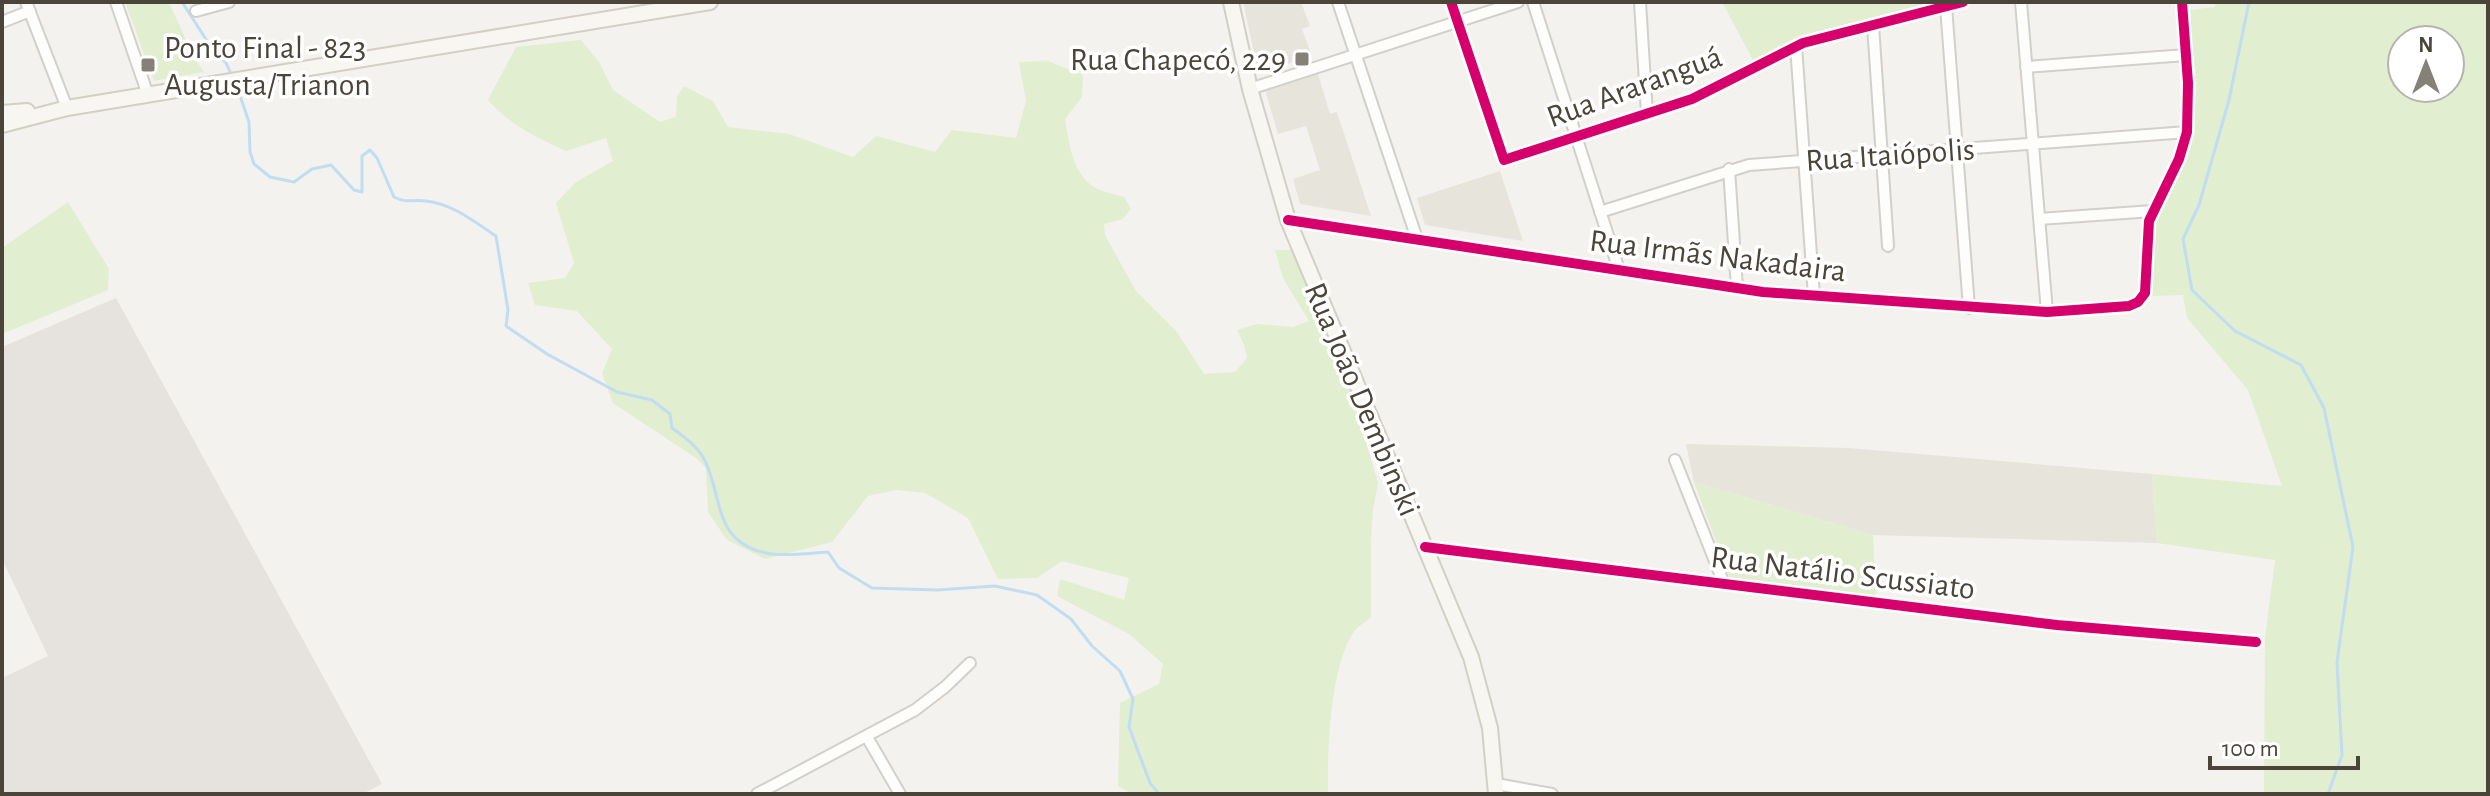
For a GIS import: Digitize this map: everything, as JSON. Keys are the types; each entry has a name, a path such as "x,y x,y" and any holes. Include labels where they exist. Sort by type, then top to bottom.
{"main road":[{"path":"2,113 67,108 710,2"},
{"name":"Rua João Dembinski","path":"1231,2 1250,89 1288,220 1478,679 1490,728 1496,789"},
{"path":"2,125 67,108"}],"street":[{"path":"116,2 148,95"},
{"path":"196,11 229,2"},
{"path":"1338,2 1417,239"},
{"path":"1451,2 1458,22"},
{"path":"1250,89 1518,2"},
{"path":"1533,2 1619,270"},
{"path":"1640,2 1647,114"},
{"name":"Rua Araranguá","path":"1458,22 1504,160 1706,93 1796,46 1963,2"},
{"path":"2021,2 2047,312"},
{"path":"2039,219 2153,211 2179,159 2187,132 2182,2"},
{"path":"1946,6 1969,308"},
{"path":"2,22 28,7 67,108"},
{"path":"1873,25 1888,246"},
{"path":"1796,46 1814,296"},
{"path":"2026,67 2186,55"},
{"name":"Rua Itaiópolis","path":"1600,212 1729,169 1804,160 2187,132"},
{"path":"1729,169 1737,288"},
{"name":"Rua Irmãs Nakadaira","path":"1288,220 1737,288 2047,312 2129,306 2142,298 2147,231 2153,211"},
{"path":"1675,460 1724,584"},
{"name":"Rua Natálio Scussiato","path":"1425,547 2057,625 2256,642"},
{"path":"757,794 867,737 931,699 970,663"},
{"path":"867,737 900,794"},
{"path":"1496,789 1552,794"}],"shaded area":[{"path":"1243,2 1301,2 1310,26 1302,29 1312,56 1258,71"},
{"path":"1318,74 1330,114 1337,112 1371,216 1300,204 1293,179 1320,170 1306,126 1278,134 1266,93 1268,89"},
{"path":"1500,171 1523,241 1425,225 1417,198"},
{"path":"116,298 382,784 362,794 2,794 2,678 48,656 2,559 2,347"},
{"path":"1686,444 1849,448 2152,474 2157,543 1873,535 1694,482"}],"green space":[{"path":"125,2 168,2 204,72 154,81"},
{"path":"1722,2 1936,2 1799,36 1753,60"},
{"path":"2215,2 2488,2 2488,794 2264,794 2265,639 2275,560 2157,543 2152,474 2282,486 2248,390 2187,318 2183,295 2150,296 2154,225 2188,154 2193,133 2196,89 2189,10 2215,7"},
{"path":"581,40 599,62 613,90 660,122 676,117 677,96 684,86 713,101 728,127 789,134 853,157 876,136 935,152 952,130 1016,138 1026,101 1019,62 1048,61 1083,75 1082,97 1065,119 1076,166 1094,187 1124,197 1131,209 1123,219 1104,224 1105,235 1136,291 1177,332 1204,374 1235,372 1247,358 1237,330 1257,324 1293,327 1309,321 1283,278 1275,250 1292,250 1355,404 1378,483 1371,539 1371,617 1356,629 1347,644 1335,684 1328,755 1328,794 1132,794 1118,786 1120,703 1159,684 1163,664 1129,634 1057,596 1060,579 1124,600 1129,578 1062,561 1037,578 998,579 968,518 925,493 896,490 868,496 832,542 765,559 727,540 708,512 706,468 696,458 613,403 602,373 612,349 577,311 535,305 528,283 565,278 574,263 556,203 576,182 613,161 606,138 566,151 514,123 488,100 516,47"},
{"path":"68,202 109,269 108,290 2,334 2,248"},
{"path":"1694,482 1873,535 1876,597 1730,579"}],"waterway":[{"path":"182,2 209,44 226,63 233,78"},
{"path":"2249,2 2229,100 2199,205 2183,239 2192,290 2235,331 2301,365 2324,408 2353,547 2337,662 2342,755 2328,794"},
{"path":"236,84 249,122 250,152 254,164 270,177 294,182 312,169 331,165 354,190 362,192 362,156 370,150 377,158 394,197 445,206 496,236 508,310 506,326 547,354 617,392 652,400 670,414 672,428 693,444 703,457 727,527 748,547 781,555 828,552 839,568 872,588 937,590 995,586 1037,595 1071,619 1092,646 1120,671 1133,699 1129,727 1150,783 1159,794"}],"cycle path":[{"path":"1451,2 1504,160 1692,99 1803,43 1963,2"},
{"path":"1288,220 1763,292 2047,312 2129,306 2138,302 2145,293 2149,221 2179,159 2187,132 2188,83 2182,2"},
{"path":"1425,547 2057,625 2256,642"}],"place":[{"name":"Rua Chapecó, 229","path":"1302,59"},
{"name":"Ponto Final - 823 Augusta/Trianon","path":"148,65"}]}
